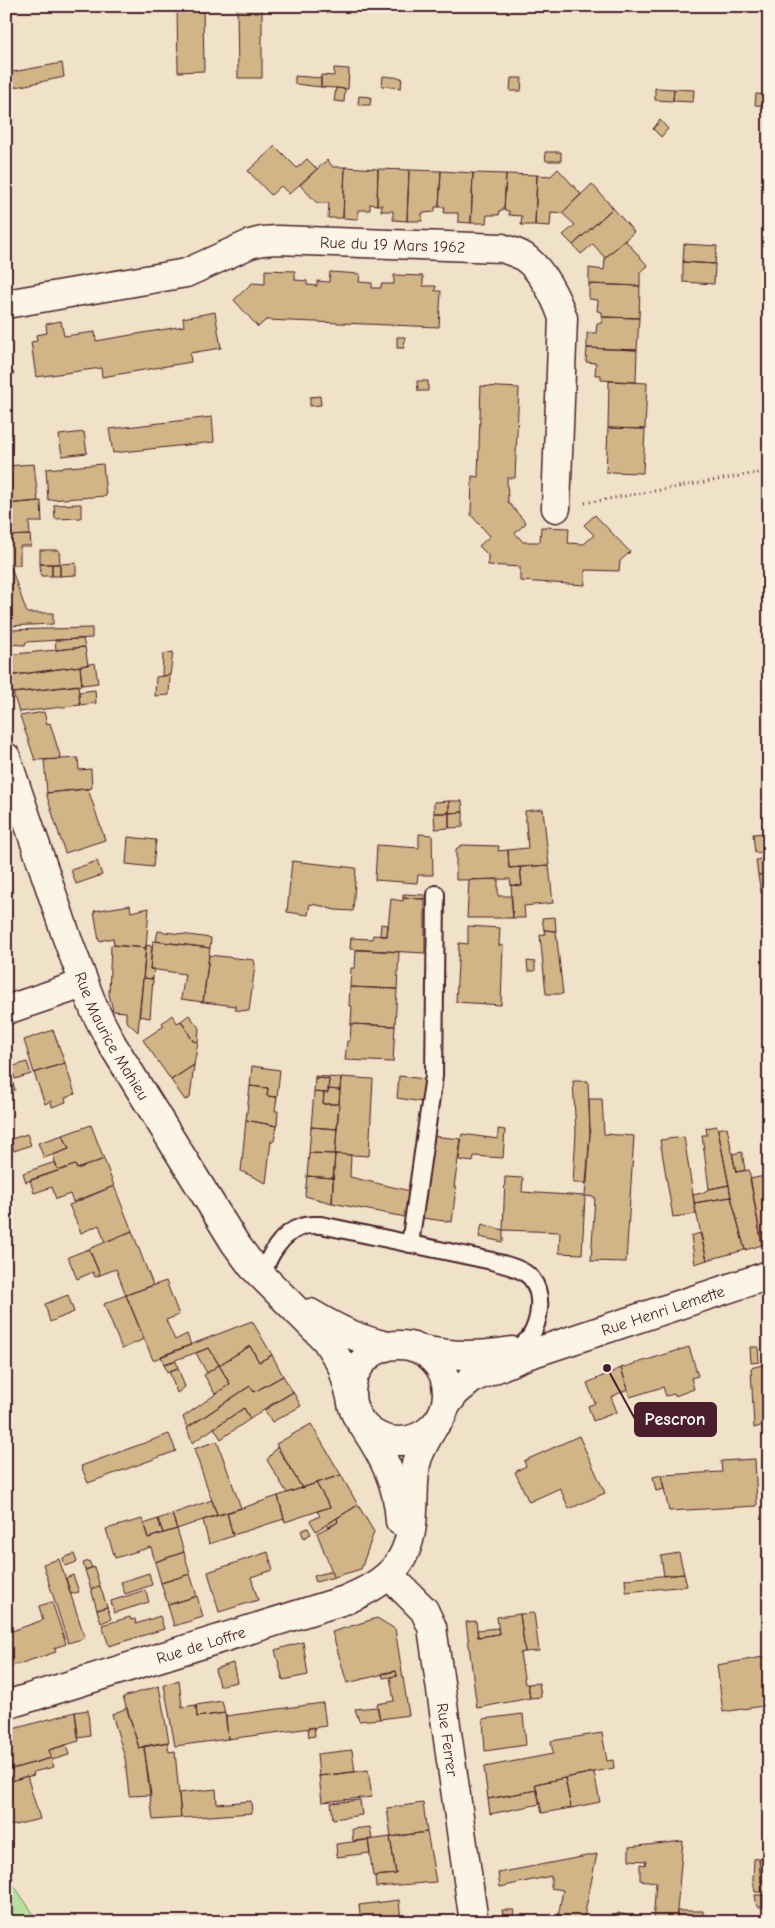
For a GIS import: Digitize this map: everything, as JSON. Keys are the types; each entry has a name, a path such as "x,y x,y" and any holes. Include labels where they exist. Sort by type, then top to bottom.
{"street":[{"name":"Rue du 19 Mars 1962","path":"6,304 186,273 250,244 262,241 502,248 514,252 532,264 541,276 559,306 563,318 556,508"},
{"name":"Rue Maurice Mahieu","path":"6,757 83,984 112,1044 225,1229 243,1254 331,1348 342,1366 352,1397"},
{"path":"6,1010 83,984"},
{"name":"Rue Henri Lemette","path":"440,1416 456,1392 473,1378 557,1344 769,1275"},
{"name":"Rue Maurice Mahieu","path":"268,1281 307,1310 343,1331 363,1340 387,1346"},
{"path":"362,1423 376,1435 384,1438 402,1441 419,1436 440,1416 448,1389 444,1373 435,1360 422,1350 405,1344 387,1346 370,1354 357,1369 354,1378 353,1406 362,1423 382,1453 397,1497 401,1538 400,1547 389,1575"},
{"name":"Rue Henri Lemette","path":"422,1350 457,1356 482,1355 557,1344"},
{"name":"Rue de Loffre","path":"6,1705 345,1600 378,1585 389,1575 401,1558 411,1537 414,1510 413,1480 416,1462 422,1447 440,1416"},
{"name":"Rue Ferrer","path":"389,1575 424,1610 432,1627 474,1922"}],"lane":[{"path":"410,1244 434,1076 436,894"},
{"path":"268,1281 265,1267 278,1244 291,1231 303,1226 321,1225 492,1261 518,1270 530,1277 537,1288 539,1304 537,1322 529,1337 516,1351"}],"path":[{"path":"556,508 769,471"}],"green space":[{"path":"6,1874 39,1922 6,1922"}],"building":[{"path":"177,6 203,6 204,71 178,72"},
{"path":"237,6 262,6 262,78 238,78"},
{"path":"530,6 545,6 544,12 530,11"},
{"path":"62,63 64,77 11,88 7,73"},
{"path":"334,68 349,69 348,89 321,87 321,75 334,76"},
{"path":"295,76 321,78 321,87 295,84"},
{"path":"383,76 402,78 401,88 382,86"},
{"path":"511,78 522,78 521,91 510,91"},
{"path":"336,88 345,89 344,102 334,101"},
{"path":"655,88 674,89 673,101 655,100"},
{"path":"674,89 694,90 693,102 673,101"},
{"path":"756,94 769,95 769,106 755,105"},
{"path":"359,96 371,97 370,105 358,105"},
{"path":"660,120 668,129 661,137 653,129"},
{"path":"275,146 297,168 307,159 317,169 289,194 281,186 271,195 248,171"},
{"path":"545,152 561,152 561,161 546,161"},
{"path":"327,160 333,167 345,167 343,218 328,218 329,203 317,203 300,185"},
{"path":"345,167 378,169 377,205 370,204 370,210 358,210 358,219 343,218"},
{"path":"378,169 409,170 407,221 393,220 393,211 381,211 382,205 377,205"},
{"path":"558,169 581,194 562,213 551,212 550,226 535,225 537,175 551,176"},
{"path":"409,170 441,171 439,207 435,207 435,212 422,213 422,221 407,221"},
{"path":"441,171 473,173 471,223 458,222 458,213 444,213 445,207 439,207"},
{"path":"473,173 506,174 504,210 500,210 499,215 487,215 486,223 471,223"},
{"path":"506,174 537,175 535,225 521,225 522,216 509,215 509,211 504,210"},
{"path":"592,184 613,208 573,245 563,235 575,225 562,213"},
{"path":"613,208 634,232 605,258 593,244 581,254 573,245"},
{"path":"625,240 648,266 640,272 640,286 589,284 589,268 604,270 605,258"},
{"path":"684,244 717,246 715,264 683,262"},
{"path":"683,262 715,264 714,284 683,282"},
{"path":"265,270 295,271 295,280 307,281 307,285 317,286 317,281 329,282 330,272 360,274 359,282 372,283 372,288 381,288 381,284 394,284 394,275 423,276 423,286 436,286 435,291 441,291 439,327 266,320 258,327 234,300 252,283 265,284"},
{"path":"589,284 640,286 639,318 602,317 602,312 597,311 598,300 589,299"},
{"path":"215,312 221,348 190,353 191,362 102,377 101,368 36,377 31,342 37,341 36,335 47,333 46,324 61,321 64,336 95,332 96,341 184,326 183,318"},
{"path":"602,317 639,318 637,350 587,348 587,333 596,333 597,323 602,323"},
{"path":"397,337 405,337 404,348 397,348"},
{"path":"587,348 637,350 636,382 601,380 601,375 595,375 596,363 586,362"},
{"path":"6,368 14,373 6,384"},
{"path":"417,381 428,381 428,391 418,391"},
{"path":"609,381 647,383 645,429 608,428"},
{"path":"481,386 519,388 515,478 507,478 508,502 526,523 515,533 523,542 540,542 541,527 569,528 568,543 584,544 594,535 584,525 595,515 630,552 620,561 619,571 585,570 585,585 520,581 520,567 488,565 488,555 479,546 490,536 471,515 472,476 478,477"},
{"path":"320,396 321,405 310,406 310,397"},
{"path":"212,417 214,442 113,453 109,429"},
{"path":"608,428 645,429 643,473 606,472"},
{"path":"84,432 87,453 62,456 59,435"},
{"path":"34,464 38,501 6,504 6,466"},
{"path":"103,464 106,496 48,500 46,469"},
{"path":"41,501 42,522 29,522 30,535 6,536 6,504"},
{"path":"81,504 81,518 55,519 54,505"},
{"path":"30,535 31,546 20,546 20,565 6,565 6,536"},
{"path":"40,550 59,550 60,564 40,564"},
{"path":"76,563 76,575 60,576 60,564"},
{"path":"40,564 52,564 52,576 41,576"},
{"path":"52,564 60,564 60,576 52,576"},
{"path":"6,565 10,565 27,613 53,613 53,624 6,626"},
{"path":"92,628 92,638 26,642 25,645 6,644 6,630"},
{"path":"83,639 85,647 56,650 55,640"},
{"path":"85,647 88,665 8,676 6,655"},
{"path":"173,652 170,675 162,676 163,654"},
{"path":"95,663 98,683 82,685 80,666"},
{"path":"80,666 82,685 13,693 8,676"},
{"path":"170,675 169,695 155,696 156,677"},
{"path":"78,685 80,705 19,712 13,693"},
{"path":"95,690 96,703 80,705 79,692"},
{"path":"44,712 47,724 50,723 61,759 35,760 20,716"},
{"path":"78,758 79,770 91,769 92,788 47,793 44,760"},
{"path":"88,789 105,840 65,853 46,793"},
{"path":"449,801 462,801 463,812 449,813"},
{"path":"449,801 449,813 434,813 434,802"},
{"path":"543,809 549,865 509,868 508,850 528,848 525,811"},
{"path":"463,812 463,827 449,828 449,813"},
{"path":"434,813 449,813 449,828 435,829"},
{"path":"765,833 768,852 755,853 753,834"},
{"path":"419,834 432,835 433,875 418,875 417,883 375,880 377,845 419,848"},
{"path":"128,837 156,840 153,867 126,864"},
{"path":"462,845 499,846 498,851 508,850 509,868 520,867 522,886 511,885 510,879 456,880 456,849"},
{"path":"768,858 769,874 758,875 756,860"},
{"path":"97,861 102,875 76,884 71,870"},
{"path":"292,861 356,868 353,911 335,910 310,904 308,915 287,912"},
{"path":"549,865 553,903 524,906 525,918 513,918 511,885 522,886 520,867"},
{"path":"769,874 769,892 761,893 758,875"},
{"path":"498,879 498,896 511,896 513,918 467,918 469,880"},
{"path":"403,894 425,895 425,899 403,898"},
{"path":"403,898 425,899 425,953 350,949 351,938 372,939 373,935 387,936 391,899 403,901"},
{"path":"130,905 131,912 149,908 146,948 114,945 113,938 99,941 94,911"},
{"path":"555,917 556,931 544,930 542,918"},
{"path":"381,924 388,925 387,936 380,936"},
{"path":"468,926 500,928 499,946 503,945 501,1005 456,1002 459,943 468,944"},
{"path":"544,930 556,931 563,994 546,994 540,935 545,934"},
{"path":"158,931 211,938 210,948 156,941"},
{"path":"153,941 210,948 203,1002 181,999 185,974 150,969"},
{"path":"111,945 146,948 138,1032 126,1021 126,1012 113,1011 109,994"},
{"path":"146,945 152,946 150,969 154,969 153,979 143,978"},
{"path":"356,950 399,952 397,989 350,987 351,968 355,968"},
{"path":"209,955 254,960 249,1011 235,1010 236,1006 203,1002"},
{"path":"527,961 535,962 535,971 528,971"},
{"path":"143,978 153,979 150,1018 139,1016"},
{"path":"350,987 397,989 395,1026 351,1024 352,1006 349,1006"},
{"path":"172,1015 177,1023 181,1021 193,1041 198,1042 194,1065 171,1080 143,1040 164,1026 162,1023"},
{"path":"189,1015 199,1028 198,1042 193,1041 181,1021"},
{"path":"351,1024 395,1026 393,1062 345,1060 347,1041 350,1041"},
{"path":"53,1030 65,1063 34,1073 24,1040"},
{"path":"27,1062 31,1074 15,1079 11,1067"},
{"path":"65,1063 75,1094 65,1098 66,1102 52,1107 51,1101 45,1104 34,1073"},
{"path":"194,1065 190,1098 185,1100 171,1080"},
{"path":"252,1066 280,1070 277,1097 267,1096 268,1088 250,1086"},
{"path":"9,1068 12,1080 6,1082 6,1069"},
{"path":"315,1076 341,1078 340,1090 328,1089 329,1079 315,1078"},
{"path":"399,1076 425,1079 422,1102 397,1098"},
{"path":"341,1077 373,1079 369,1156 335,1154"},
{"path":"315,1078 329,1079 328,1093 314,1092"},
{"path":"12,1080 15,1090 6,1092 6,1082"},
{"path":"573,1081 588,1081 590,1133 587,1183 573,1183 576,1133"},
{"path":"250,1086 268,1088 267,1096 277,1097 275,1111 278,1111 277,1126 246,1120"},
{"path":"328,1089 340,1090 339,1104 323,1104 324,1093 328,1093"},
{"path":"314,1092 324,1093 323,1104 339,1104 337,1129 311,1127"},
{"path":"589,1099 602,1099 604,1134 634,1136 626,1262 591,1261 595,1197 585,1196 590,1133"},
{"path":"246,1120 277,1126 274,1141 271,1141 266,1183 241,1171"},
{"path":"764,1121 769,1121 769,1152"},
{"path":"91,1125 104,1159 77,1169 75,1165 58,1171 53,1155 69,1149 63,1135"},
{"path":"717,1126 729,1185 709,1189 702,1135 707,1135 706,1128"},
{"path":"311,1127 337,1129 335,1154 309,1153"},
{"path":"727,1127 736,1172 749,1170 762,1245 745,1250 731,1197 718,1129"},
{"path":"498,1129 505,1130 503,1158 474,1156 473,1162 459,1160 462,1134 498,1139"},
{"path":"27,1134 31,1145 14,1151 11,1139"},
{"path":"63,1135 69,1149 44,1158 38,1143"},
{"path":"432,1136 461,1139 454,1187 456,1187 452,1222 422,1218"},
{"path":"684,1137 696,1214 673,1217 660,1140"},
{"path":"742,1152 745,1170 736,1172 732,1154"},
{"path":"309,1153 335,1154 333,1178 307,1176"},
{"path":"335,1154 351,1155 350,1177 410,1191 405,1217 332,1203"},
{"path":"104,1159 114,1186 73,1202 70,1194 56,1199 52,1187 34,1193 30,1180 75,1165 77,1169"},
{"path":"55,1162 58,1171 26,1182 23,1173"},
{"path":"769,1175 769,1243 762,1245 750,1179"},
{"path":"307,1176 333,1178 332,1203 305,1196"},
{"path":"505,1177 523,1178 522,1192 585,1196 582,1254 559,1253 560,1232 503,1230"},
{"path":"729,1185 731,1197 694,1203 693,1195"},
{"path":"114,1186 132,1231 105,1242 99,1225 81,1233 69,1205"},
{"path":"731,1197 745,1250 707,1260 694,1203"},
{"path":"482,1224 503,1230 503,1242 479,1237"},
{"path":"132,1231 153,1285 126,1295 116,1269 100,1275 89,1249"},
{"path":"700,1233 707,1260 695,1264 691,1236"},
{"path":"89,1249 100,1275 95,1277 93,1272 77,1279 68,1257"},
{"path":"166,1281 179,1315 166,1320 175,1340 187,1334 191,1345 153,1360 126,1295"},
{"path":"68,1295 74,1312 50,1322 45,1304"},
{"path":"126,1295 144,1339 122,1349 104,1304"},
{"path":"252,1321 272,1355 259,1362 250,1346 219,1365 209,1348 164,1364 161,1356"},
{"path":"250,1346 259,1362 272,1355 283,1376 254,1392 250,1386 187,1428 183,1417 230,1384 219,1365"},
{"path":"689,1347 698,1376 691,1378 694,1389 675,1396 674,1394 666,1396 663,1387 630,1397 621,1368"},
{"path":"750,1347 758,1347 759,1362 751,1363"},
{"path":"209,1348 219,1365 207,1373 196,1353"},
{"path":"176,1361 178,1368 167,1372 164,1364"},
{"path":"769,1363 769,1423 754,1428 751,1368"},
{"path":"219,1365 230,1384 215,1394 204,1375"},
{"path":"178,1368 185,1387 177,1393 169,1371"},
{"path":"621,1368 628,1389 611,1397 617,1412 593,1421 588,1406 595,1403 587,1383"},
{"path":"283,1376 293,1392 250,1419 244,1408 192,1443 187,1428 250,1386 254,1392"},
{"path":"293,1392 301,1406 272,1422 264,1409"},
{"path":"244,1408 250,1419 221,1439 214,1428"},
{"path":"311,1424 341,1475 302,1488 276,1444"},
{"path":"169,1434 176,1451 88,1483 81,1466"},
{"path":"579,1436 605,1493 569,1509 560,1488 529,1502 515,1472 526,1466 524,1461"},
{"path":"217,1441 241,1508 217,1515 194,1449"},
{"path":"277,1447 302,1488 287,1493 267,1460"},
{"path":"755,1459 757,1506 669,1511 661,1475 722,1472 721,1461"},
{"path":"341,1475 358,1505 316,1531 310,1521 320,1516 317,1511 330,1507 316,1483"},
{"path":"661,1475 664,1489 656,1491 653,1477"},
{"path":"316,1483 330,1507 285,1522 278,1496"},
{"path":"278,1496 284,1519 233,1535 227,1513"},
{"path":"212,1500 217,1515 177,1529 172,1514"},
{"path":"358,1505 374,1532 361,1569 334,1577 317,1533 338,1522 337,1518"},
{"path":"227,1513 233,1536 209,1544 203,1520"},
{"path":"172,1514 177,1529 163,1533 158,1519"},
{"path":"337,1518 338,1522 328,1528 326,1525"},
{"path":"142,1519 148,1538 177,1529 184,1552 155,1562 151,1547 115,1558 106,1529"},
{"path":"158,1519 163,1533 148,1538 144,1524"},
{"path":"308,1528 311,1534 304,1538 301,1531"},
{"path":"184,1552 190,1574 161,1583 155,1562"},
{"path":"268,1552 273,1570 251,1577 258,1600 219,1612 208,1572"},
{"path":"679,1553 684,1574 664,1576 661,1556"},
{"path":"74,1554 77,1562 65,1566 63,1558"},
{"path":"59,1559 85,1638 68,1643 43,1564"},
{"path":"89,1561 92,1568 85,1570 83,1563"},
{"path":"94,1567 100,1586 91,1589 85,1570"},
{"path":"332,1571 334,1577 316,1582 314,1576"},
{"path":"149,1573 152,1585 125,1594 121,1582"},
{"path":"190,1574 197,1596 168,1605 161,1583"},
{"path":"684,1574 687,1586 626,1592 625,1579"},
{"path":"73,1575 79,1592 71,1594 66,1578"},
{"path":"100,1586 107,1607 97,1610 91,1589"},
{"path":"145,1590 149,1602 114,1613 111,1601"},
{"path":"197,1596 203,1617 174,1626 168,1605"},
{"path":"52,1602 66,1644 54,1648 56,1652 6,1668 6,1617 12,1631 43,1620 39,1606"},
{"path":"107,1607 111,1619 101,1623 97,1610"},
{"path":"534,1613 539,1651 525,1652 520,1614"},
{"path":"520,1614 525,1652 520,1653 525,1684 528,1684 530,1698 477,1708 466,1622 476,1621 478,1637 499,1634 497,1617"},
{"path":"160,1616 164,1629 109,1646 102,1625 130,1617 131,1620 135,1619 136,1624"},
{"path":"377,1618 395,1629 409,1715 380,1719 377,1704 394,1701 390,1677 397,1676 396,1671 347,1683 332,1632"},
{"path":"498,1628 499,1634 478,1637 477,1630"},
{"path":"303,1642 308,1675 283,1680 275,1650"},
{"path":"769,1656 769,1705 723,1712 717,1665"},
{"path":"233,1663 237,1682 219,1686 215,1669"},
{"path":"396,1671 397,1676 383,1678 382,1673"},
{"path":"179,1680 182,1707 196,1705 197,1717 225,1713 228,1739 175,1746 164,1685"},
{"path":"539,1683 541,1697 530,1698 528,1684"},
{"path":"159,1686 169,1742 139,1748 123,1697"},
{"path":"222,1701 225,1713 197,1717 196,1705"},
{"path":"323,1703 326,1726 228,1739 226,1716"},
{"path":"377,1707 380,1719 359,1721 355,1709"},
{"path":"127,1708 139,1748 144,1746 151,1795 129,1796 125,1758 112,1714"},
{"path":"88,1710 90,1736 78,1738 75,1712"},
{"path":"75,1712 79,1741 49,1750 51,1758 8,1770 12,1781 27,1776 40,1819 6,1827 6,1797 8,1796 6,1789 6,1731"},
{"path":"523,1714 526,1745 485,1751 483,1719"},
{"path":"314,1727 315,1736 309,1737 308,1728"},
{"path":"602,1733 607,1761 613,1760 614,1768 535,1784 537,1790 488,1799 484,1767 553,1754 551,1741"},
{"path":"167,1742 169,1752 175,1751 181,1818 153,1820 144,1746"},
{"path":"66,1745 69,1755 52,1760 49,1750"},
{"path":"352,1750 355,1772 319,1776 317,1754"},
{"path":"51,1758 54,1767 33,1772 34,1775 12,1781 8,1770"},
{"path":"368,1770 372,1797 322,1802 319,1776"},
{"path":"594,1772 600,1802 571,1808 565,1778"},
{"path":"565,1778 571,1808 542,1813 535,1784"},
{"path":"216,1789 217,1804 251,1801 252,1813 181,1818 179,1793"},
{"path":"537,1790 540,1804 490,1814 488,1799"},
{"path":"360,1800 362,1815 333,1819 331,1803"},
{"path":"423,1803 427,1832 391,1837 387,1808"},
{"path":"370,1827 372,1839 353,1841 352,1829"},
{"path":"427,1832 436,1882 376,1887 375,1876 396,1874 390,1837"},
{"path":"390,1837 396,1874 373,1876 368,1840"},
{"path":"368,1840 370,1853 337,1857 336,1844"},
{"path":"683,1841 676,1922 653,1922 656,1882 640,1880 640,1864 645,1865 646,1861 629,1860 629,1847"},
{"path":"597,1854 583,1922 557,1922 563,1890 551,1888 551,1876 500,1887 498,1873"},
{"path":"769,1857 769,1894 768,1891 762,1892 759,1858"},
{"path":"759,1858 762,1892 755,1892 753,1879 754,1859"},
{"path":"769,1894 769,1906 764,1907 763,1895"},
{"path":"755,1895 763,1895 764,1907 757,1907"},
{"path":"399,1900 401,1922 361,1922 359,1905"},
{"path":"502,1910 514,1910 512,1922 504,1922"},
{"path":"677,1911 703,1911 703,1922 676,1922"},
{"path":"618,1913 630,1916 628,1922 615,1922"}],"place":[{"name":"Pescron","path":"607,1368"}]}
